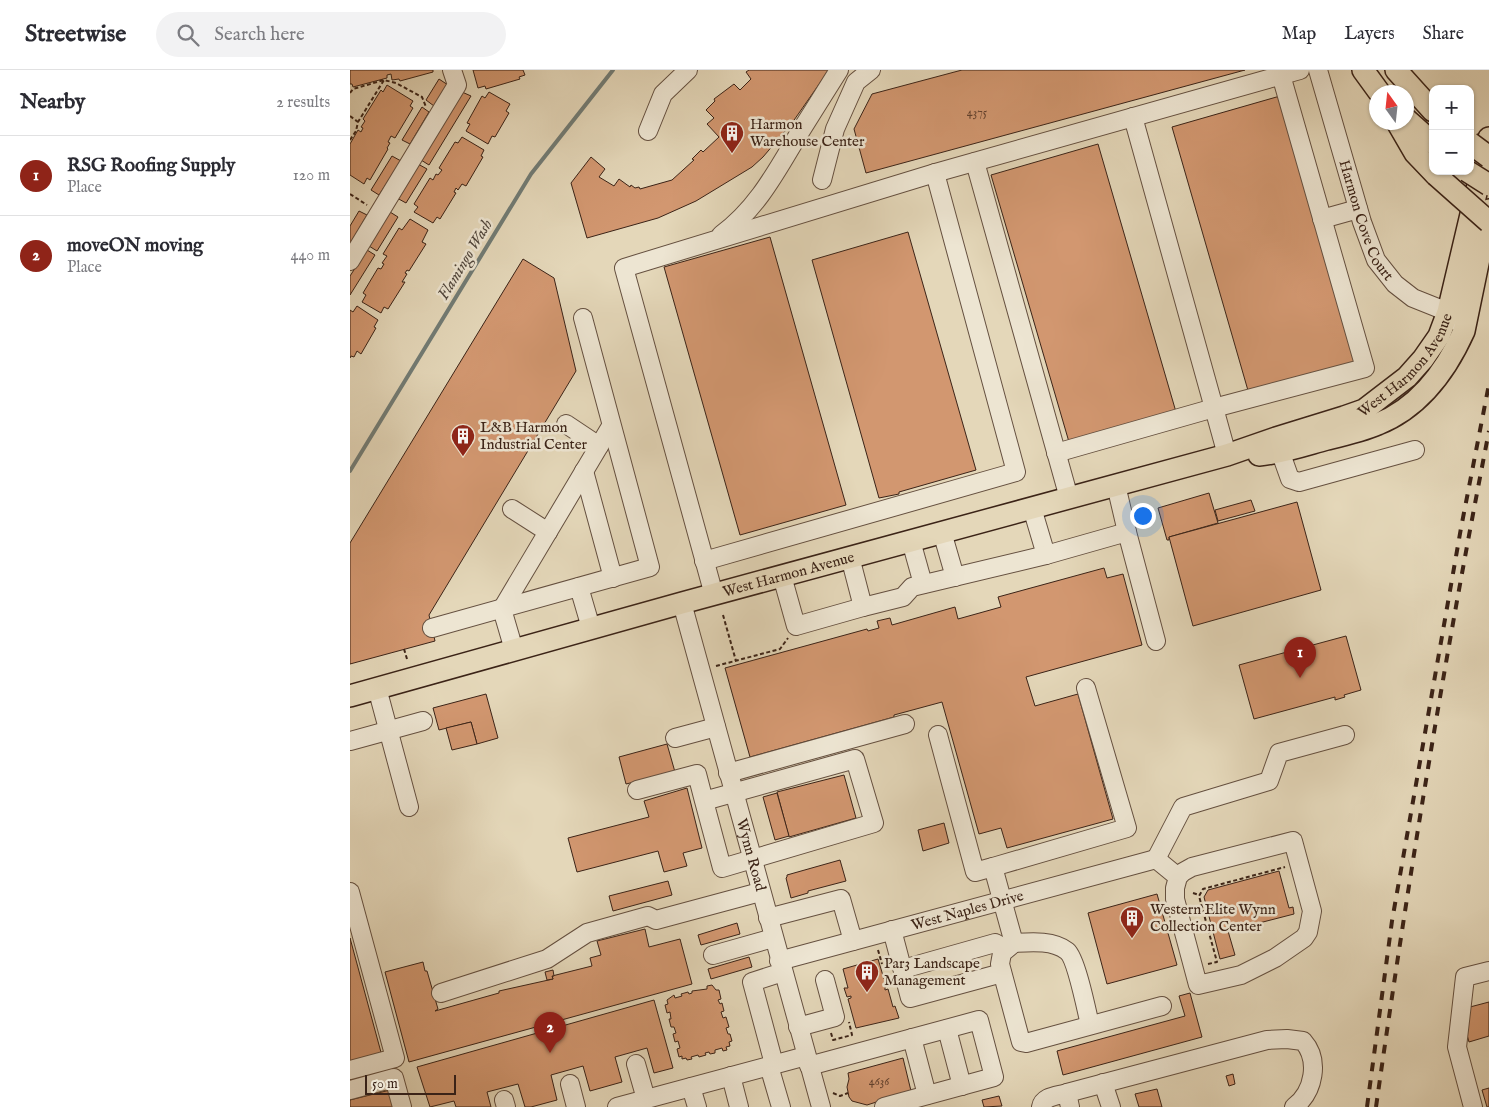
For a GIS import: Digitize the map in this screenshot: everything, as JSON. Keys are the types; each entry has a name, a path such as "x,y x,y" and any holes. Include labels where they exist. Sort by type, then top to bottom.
{"main road":[{"path":"1363,70 1374,85"},
{"path":"1396,70 1429,107"},
{"path":"1414,126 1429,140"},
{"path":"1402,130 1415,153 1436,175 1489,222"},
{"name":"West Harmon Avenue","path":"350,696 714,594 1227,455 1262,454 1278,444 1364,410 1408,378 1439,336 1448,312 1489,138"},
{"path":"1474,146 1489,157"},
{"path":"1473,175 1489,185"},
{"name":"West Harmon Avenue","path":"1278,444 1363,429 1378,424 1400,413 1422,395 1442,372 1464,331 1489,210"}],"street":[{"path":"350,261 457,85 452,70"},
{"path":"648,131 663,94 688,70"},
{"path":"712,241 737,222 754,205 840,70"},
{"path":"822,180 835,129 856,82 871,70"},
{"path":"714,594 624,268 935,173 1300,70"},
{"name":"Harmon Cove Court","path":"1318,70 1358,208 1376,260 1395,284 1413,298 1448,312 1464,331"},
{"path":"1056,452 1365,368 1281,75"},
{"path":"1133,116 1227,455"},
{"path":"975,162 1069,498"},
{"path":"704,561 1016,472 935,173"},
{"path":"1322,218 1358,208"},
{"path":"432,628 650,568 583,318"},
{"path":"566,424 599,446"},
{"path":"514,650 502,609 612,426"},
{"path":"1278,444 1290,479 1299,482 1415,450"},
{"path":"584,471 613,578"},
{"path":"1116,485 1156,640"},
{"path":"1032,508 1046,555"},
{"path":"512,509 548,532"},
{"path":"942,532 955,577"},
{"path":"782,576 796,626 904,597 912,587 1046,555 1127,532"},
{"path":"911,541 923,584"},
{"path":"850,557 864,608"},
{"path":"578,587 591,628"},
{"name":"Wynn Road","path":"682,603 760,892 821,1107"},
{"path":"377,688 410,808"},
{"path":"938,735 975,872 1126,828 1086,688"},
{"path":"350,741 423,721"},
{"path":"728,773 905,724"},
{"path":"675,738 716,727"},
{"path":"1178,877 1156,859 1183,807 1269,781 1279,753 1345,735"},
{"path":"637,790 696,774 722,868 874,823 855,759 704,801"},
{"path":"1293,841 1299,864 1312,911 1308,932 1304,938 1275,958 1241,974 1198,985 1175,899 1178,877 1192,867 1293,841"},
{"name":"West Naples Drive","path":"772,1065 752,982 781,967 853,940 1156,859"},
{"path":"994,867 1010,946"},
{"path":"350,892 395,1058 350,1070"},
{"path":"441,993 547,958 587,934 648,916 656,920 760,892"},
{"path":"768,918 841,899 853,940"},
{"path":"892,930 910,998 1002,973"},
{"path":"713,955 773,938"},
{"path":"903,969 995,943 1010,946 1036,942 1056,945 1068,952 1074,963 1090,1025"},
{"path":"1010,946 1002,953 1000,964 1021,1042 1026,1043 1162,1006"},
{"path":"1473,1107 1457,1047 1461,1011 1465,977 1489,970"},
{"path":"798,1027 835,1017 825,980"},
{"path":"616,1107 772,1065 808,1061 912,1038 979,1020 994,1077 884,1107"},
{"path":"947,1029 962,1086"},
{"path":"912,1038 927,1095"},
{"path":"1041,1107 1044,1099 1068,1100 1104,1083 1267,1040 1287,1039 1303,1041 1309,1048 1314,1071 1306,1107"},
{"path":"636,1064 646,1099"},
{"path":"772,1065 781,1107"},
{"path":"731,1076 739,1107"},
{"path":"350,1090 394,1078 402,1107"},
{"path":"1294,1107 1304,1097 1311,1081"},
{"path":"1104,1083 1111,1107"},
{"path":"570,1084 576,1107"},
{"path":"691,1087 697,1107"}],"path":[{"path":"350,140 358,122 384,80"},
{"path":"350,93 353,89 384,80 396,83 422,97 427,108 438,115"},
{"path":"350,116 358,122"},
{"path":"350,194 379,213"},
{"path":"723,615 736,661"},
{"path":"714,667 780,650 796,626"},
{"path":"404,649 407,660"},
{"path":"1194,968 1217,962 1199,895 1203,889 1299,864"},
{"path":"1193,893 1199,895"},
{"path":"878,950 882,964"},
{"path":"831,1092 840,1096 848,1094"}],"building":[{"path":"350,70 433,70 433,72 400,81 399,79 392,80 391,74 387,75 387,78 353,87 350,84"},
{"path":"473,70 523,70 525,75 519,77 520,79 486,89 485,86 478,88"},
{"name":"Harmon Warehouse Center","path":"749,70 829,70 792,123 752,167 696,201 658,218 587,238 571,183 591,157 605,169 599,177 614,186 619,179 630,187 631,185 640,189 672,180 694,160 692,159 701,150 703,152 719,137 707,124 714,118 706,110 715,101 714,99 734,84 740,90 751,79 746,72"},
{"path":"962,70 1245,70 866,173 854,129 872,94"},
{"path":"439,79 448,85 434,106 426,100"},
{"path":"387,85 413,101 410,106 413,108 395,138 391,136 388,142 390,143 388,149 370,180 367,178 364,184 350,175 350,144 358,130 361,132 363,128 361,127 365,121 363,119 381,90 383,92"},
{"path":"462,92 471,96 429,165 421,160"},
{"path":"489,92 510,104 506,111 509,113 495,137 492,136 488,144 466,131 470,124 467,123 482,96 485,98"},
{"path":"1280,96 1357,363 1249,394 1172,127"},
{"path":"422,107 429,112 410,144 402,140"},
{"path":"462,137 484,150 481,156 483,157 466,186 462,184 458,190 456,188 454,192 456,193 440,219 437,217 433,223 414,212 418,207 414,204 430,178 433,180 436,174 438,175 442,170 439,168 455,142 458,143"},
{"path":"1098,144 1176,412 1069,442 991,175"},
{"path":"392,156 401,161 379,195 371,190"},
{"path":"418,164 427,169 406,203 397,198"},
{"path":"359,211 367,215 350,244 350,226"},
{"path":"390,212 398,217 377,251 369,246"},
{"path":"410,219 428,230 422,242 426,244 409,271 407,270 405,273 407,274 402,282 405,282 388,309 384,307 381,313 362,302 366,295 363,293 378,268 381,269 384,264 382,263 387,256 383,254 399,228 402,230"},
{"path":"908,232 976,470 899,492 899,494 879,498 812,260"},
{"path":"770,237 846,505 740,535 664,267"},
{"path":"367,250 375,255 350,295 350,276"},
{"name":"L&B Harmon Industrial Center","path":"523,259 554,278 576,371 429,615 435,641 350,664 350,543"},
{"path":"357,306 378,320 374,327 376,328 361,354 357,351 354,357 351,356 350,358 350,310 353,312"},
{"path":"1209,493 1218,523 1169,537 1169,540 1167,540 1158,508"},
{"path":"1251,500 1255,511 1218,521 1215,510"},
{"path":"1297,502 1321,590 1193,626 1169,537"},
{"path":"1104,568 1107,578 1123,574 1142,645 1026,677 1035,706 1078,694 1113,819 1007,848 1001,828 979,834 942,702 750,757 725,668 867,629 868,631 879,628 877,621 890,618 892,625 955,607 958,619 1001,607 998,597"},
{"path":"1346,636 1361,690 1335,700 1335,697 1254,719 1239,665"},
{"path":"486,694 498,738 477,744 471,722 439,730 433,708"},
{"path":"471,722 477,744 452,750 446,728"},
{"path":"667,744 675,772 626,784 619,757"},
{"path":"844,775 856,818 789,837 777,792"},
{"path":"687,788 702,848 683,853 687,866 664,872 658,851 577,872 568,838 649,817 644,801"},
{"path":"777,793 789,836 775,840 763,797"},
{"path":"944,823 949,843 923,851 918,830"},
{"path":"840,860 846,881 808,891 808,893 791,898 787,875"},
{"path":"1279,871 1289,908 1293,907 1294,914 1228,931 1235,955 1220,959 1204,897 1208,890"},
{"path":"668,881 672,895 613,911 609,896"},
{"name":"Western Elite Wynn Collection Center","path":"1157,894 1177,965 1107,984 1088,913"},
{"path":"737,923 740,934 701,945 698,935"},
{"path":"645,929 649,947 680,939 692,984 409,1062 385,972 423,962 438,1009 435,1011 499,993 499,991 553,979 552,976 592,966 590,958 601,955 597,941"},
{"path":"350,938 382,1056 350,1064"},
{"path":"749,957 752,967 711,979 708,969"},
{"name":"Par3 Landscape Management","path":"878,959 888,986 885,987 885,990 888,989 893,1007 895,1006 899,1018 856,1028 848,999 851,996 847,997 844,988 848,988 843,969"},
{"path":"553,970 553,979 547,980 545,972"},
{"path":"712,985 716,990 719,990 721,999 718,1000 720,1004 722,1003 724,1011 721,1012 723,1018 726,1017 729,1027 726,1028 732,1041 729,1042 730,1046 726,1047 727,1050 723,1051 722,1048 715,1050 715,1053 710,1054 709,1052 699,1057 698,1055 691,1057 692,1059 682,1059 682,1056 679,1057 677,1049 680,1048 678,1041 675,1042 673,1034 676,1033 674,1027 671,1027 670,1012 667,1013 665,1005 668,1004 667,1000 674,995 675,998 688,992 689,994 692,991 707,989 707,986"},
{"path":"1190,993 1202,1037 1063,1075 1057,1051 1185,1016 1179,996"},
{"path":"654,1000 673,1068 654,1073 647,1048 615,1057 622,1082 590,1091 583,1066 551,1075 557,1100 525,1107 518,1084 487,1092 491,1107 456,1107 454,1101 430,1107 417,1067"},
{"path":"1489,1002 1489,1036 1469,1042 1463,1020 1470,1007"},
{"path":"903,1058 911,1091 867,1105 852,1101 847,1087 848,1073"},
{"path":"1233,1074 1235,1084 1229,1086 1226,1076"},
{"path":"1489,1088 1489,1107 1487,1107 1482,1090"},
{"path":"1157,1089 1162,1107 1139,1107 1135,1094"},
{"path":"390,1090 394,1107 350,1107 350,1100"},
{"path":"999,1096 1002,1106 984,1107 982,1100"}],"waterway":[{"name":"Flamingo Wash","path":"350,471 531,174 613,70"}],"railway":[{"path":"1367,1107 1392,921 1461,528 1489,384"},
{"path":"1376,1107 1428,768 1457,599 1489,431"}],"place":[{"name":"Harmon Warehouse Center","path":"732,154"},
{"name":"L&B Harmon Industrial Center","path":"463,457"},
{"name":"RSG Roofing Supply","path":"1300,678"},
{"name":"Western Elite Wynn Collection Center","path":"1132,939"},
{"name":"Par3 Landscape Management","path":"867,993"},
{"name":"moveON moving","path":"550,1053"}]}
